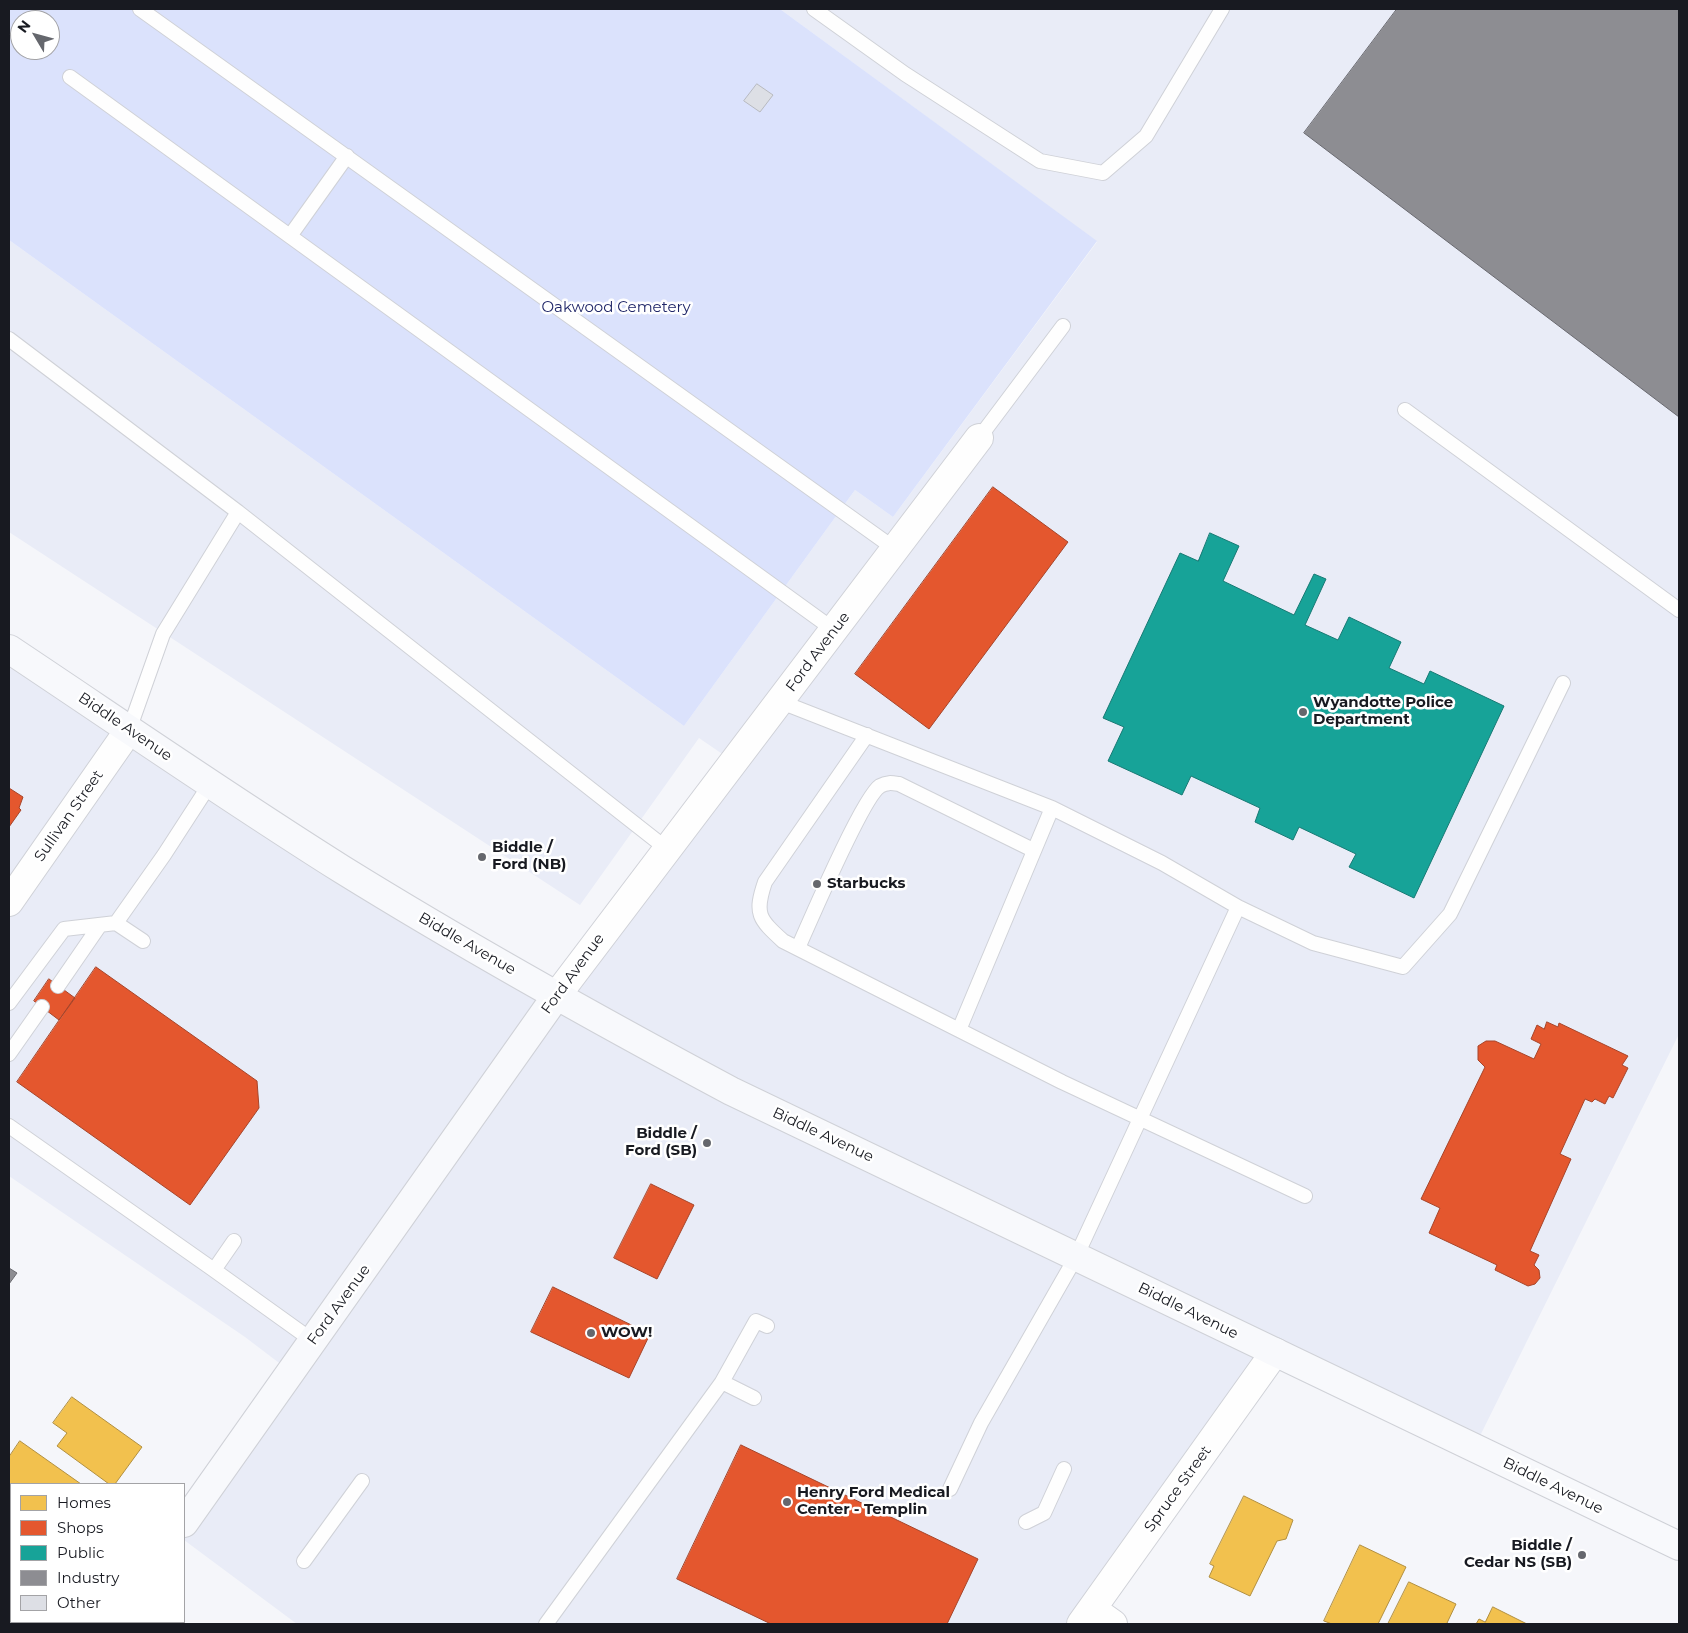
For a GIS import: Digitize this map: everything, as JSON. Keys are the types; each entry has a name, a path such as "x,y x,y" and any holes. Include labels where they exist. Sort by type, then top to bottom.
{"main road":[{"name":"Biddle Avenue","path":"9,650 210,784 407,909 640,1043 731,1091 1679,1546"},
{"name":"Ford Avenue","path":"185,1522 557,995"}],"street":[{"name":"Ford Avenue","path":"557,995 781,702 979,438"},
{"name":"Sullivan Street","path":"9,902 130,730"},
{"name":"Spruce Street","path":"1096,1619 1275,1352"}],"lane":[{"path":"140,9 895,548"},
{"path":"814,9 905,74 1040,161 1103,173 1146,136 1222,9"},
{"path":"70,77 834,630"},
{"path":"290,236 347,156"},
{"path":"979,438 1063,326"},
{"path":"9,340 238,512 667,849"},
{"path":"1405,410 1679,610"},
{"path":"130,730 163,634 238,512"},
{"path":"781,702 1052,808 1162,863 1238,907 1313,943 1403,967 1450,914 1563,683"},
{"path":"867,735 765,882 757,903 764,923 784,941 959,1030 1140,1119 1305,1196"},
{"path":"798,948 862,812 879,786 888,783 899,784 919,792 1033,850"},
{"path":"116,923 164,855 210,784"},
{"path":"959,1030 1052,808"},
{"path":"950,1489 980,1423 1076,1257 1238,907"},
{"path":"9,1003 64,929 116,923 143,941"},
{"path":"58,986 100,925"},
{"path":"9,1054 42,1007"},
{"path":"9,1126 313,1341"},
{"path":"214,1270 234,1242"},
{"path":"546,1624 722,1382 756,1321 767,1326"},
{"path":"722,1382 754,1398"},
{"path":"1026,1522 1044,1513 1064,1469"},
{"path":"304,1561 362,1481"}],"shaded area":[{"path":"780,9 1679,9 1679,1034 1474,1448 1275,1353 1081,1624 297,1624 185,1541 185,1522 291,1372 245,1337 9,1176 9,649 557,995 734,762 699,738 580,905 9,532 9,240 684,726 855,490 893,517 1097,242"}],"green space":[{"name":"Oakwood Cemetery","path":"9,9 780,9 1097,241 893,517 855,490 684,726 9,240"}],"building: Homes":[{"path":"72,1397 142,1447 116,1483 108,1483 57,1446 67,1433 53,1423"},
{"path":"20,1441 80,1483 10,1483 10,1492 9,1457"},
{"path":"1244,1496 1293,1520 1286,1539 1277,1541 1250,1596 1209,1577 1214,1566 1210,1564"},
{"path":"9,1506 10,1561 9,1560"},
{"path":"1360,1545 1406,1567 1378,1624 1332,1624 1324,1621"},
{"path":"1409,1582 1456,1604 1447,1623 1450,1624 1388,1624"},
{"path":"9,1583 10,1623 15,1623 9,1624"},
{"path":"1493,1607 1527,1624 1476,1624 1479,1619 1485,1622"}],"building: Shops":[{"path":"993,487 1068,542 929,729 855,674"},
{"path":"9,788 23,797 19,808 21,810 9,827"},
{"path":"96,967 257,1081 259,1108 190,1205 17,1082"},
{"path":"49,979 75,998 59,1020 34,1001"},
{"path":"1547,1022 1558,1027 1559,1023 1628,1056 1622,1065 1628,1068 1613,1098 1609,1096 1605,1104 1595,1099 1592,1102 1585,1099 1560,1154 1571,1159 1530,1251 1539,1255 1534,1265 1539,1270 1540,1278 1535,1284 1528,1286 1495,1270 1497,1265 1429,1233 1440,1208 1421,1199 1485,1067 1478,1060 1478,1046 1486,1041 1495,1041 1534,1059 1541,1044 1531,1039 1537,1025 1544,1029"},
{"path":"651,1184 694,1205 657,1279 614,1258"},
{"name":"WOW!","path":"553,1287 650,1334 629,1378 531,1332"},
{"name":"Henry Ford Medical Center - Templin","path":"741,1445 978,1559 947,1624 771,1624 677,1579"}],"building: Public":[{"name":"Wyandotte Police Department","path":"1210,533 1239,546 1223,581 1294,615 1314,574 1326,579 1305,625 1338,640 1349,617 1401,642 1389,668 1424,684 1430,671 1504,706 1414,898 1349,867 1356,854 1299,827 1293,840 1255,822 1260,808 1191,776 1182,795 1108,761 1124,727 1103,718 1180,553 1198,561"}],"building: Industry":[{"path":"1397,9 1679,9 1679,417 1304,133"},
{"path":"9,1268 17,1273 9,1284"}],"building: Other":[{"path":"757,84 773,95 760,112 744,101"}],"place":[{"name":"Wyandotte Police Department","path":"1303,712"},
{"name":"Biddle / Ford (NB)","path":"482,857"},
{"name":"Starbucks","path":"817,884"},
{"name":"Biddle / Ford (SB)","path":"707,1143"},
{"name":"WOW!","path":"591,1333"},
{"name":"Henry Ford Medical Center - Templin","path":"787,1502"},
{"name":"Biddle / Cedar NS (SB)","path":"1582,1555"}]}
